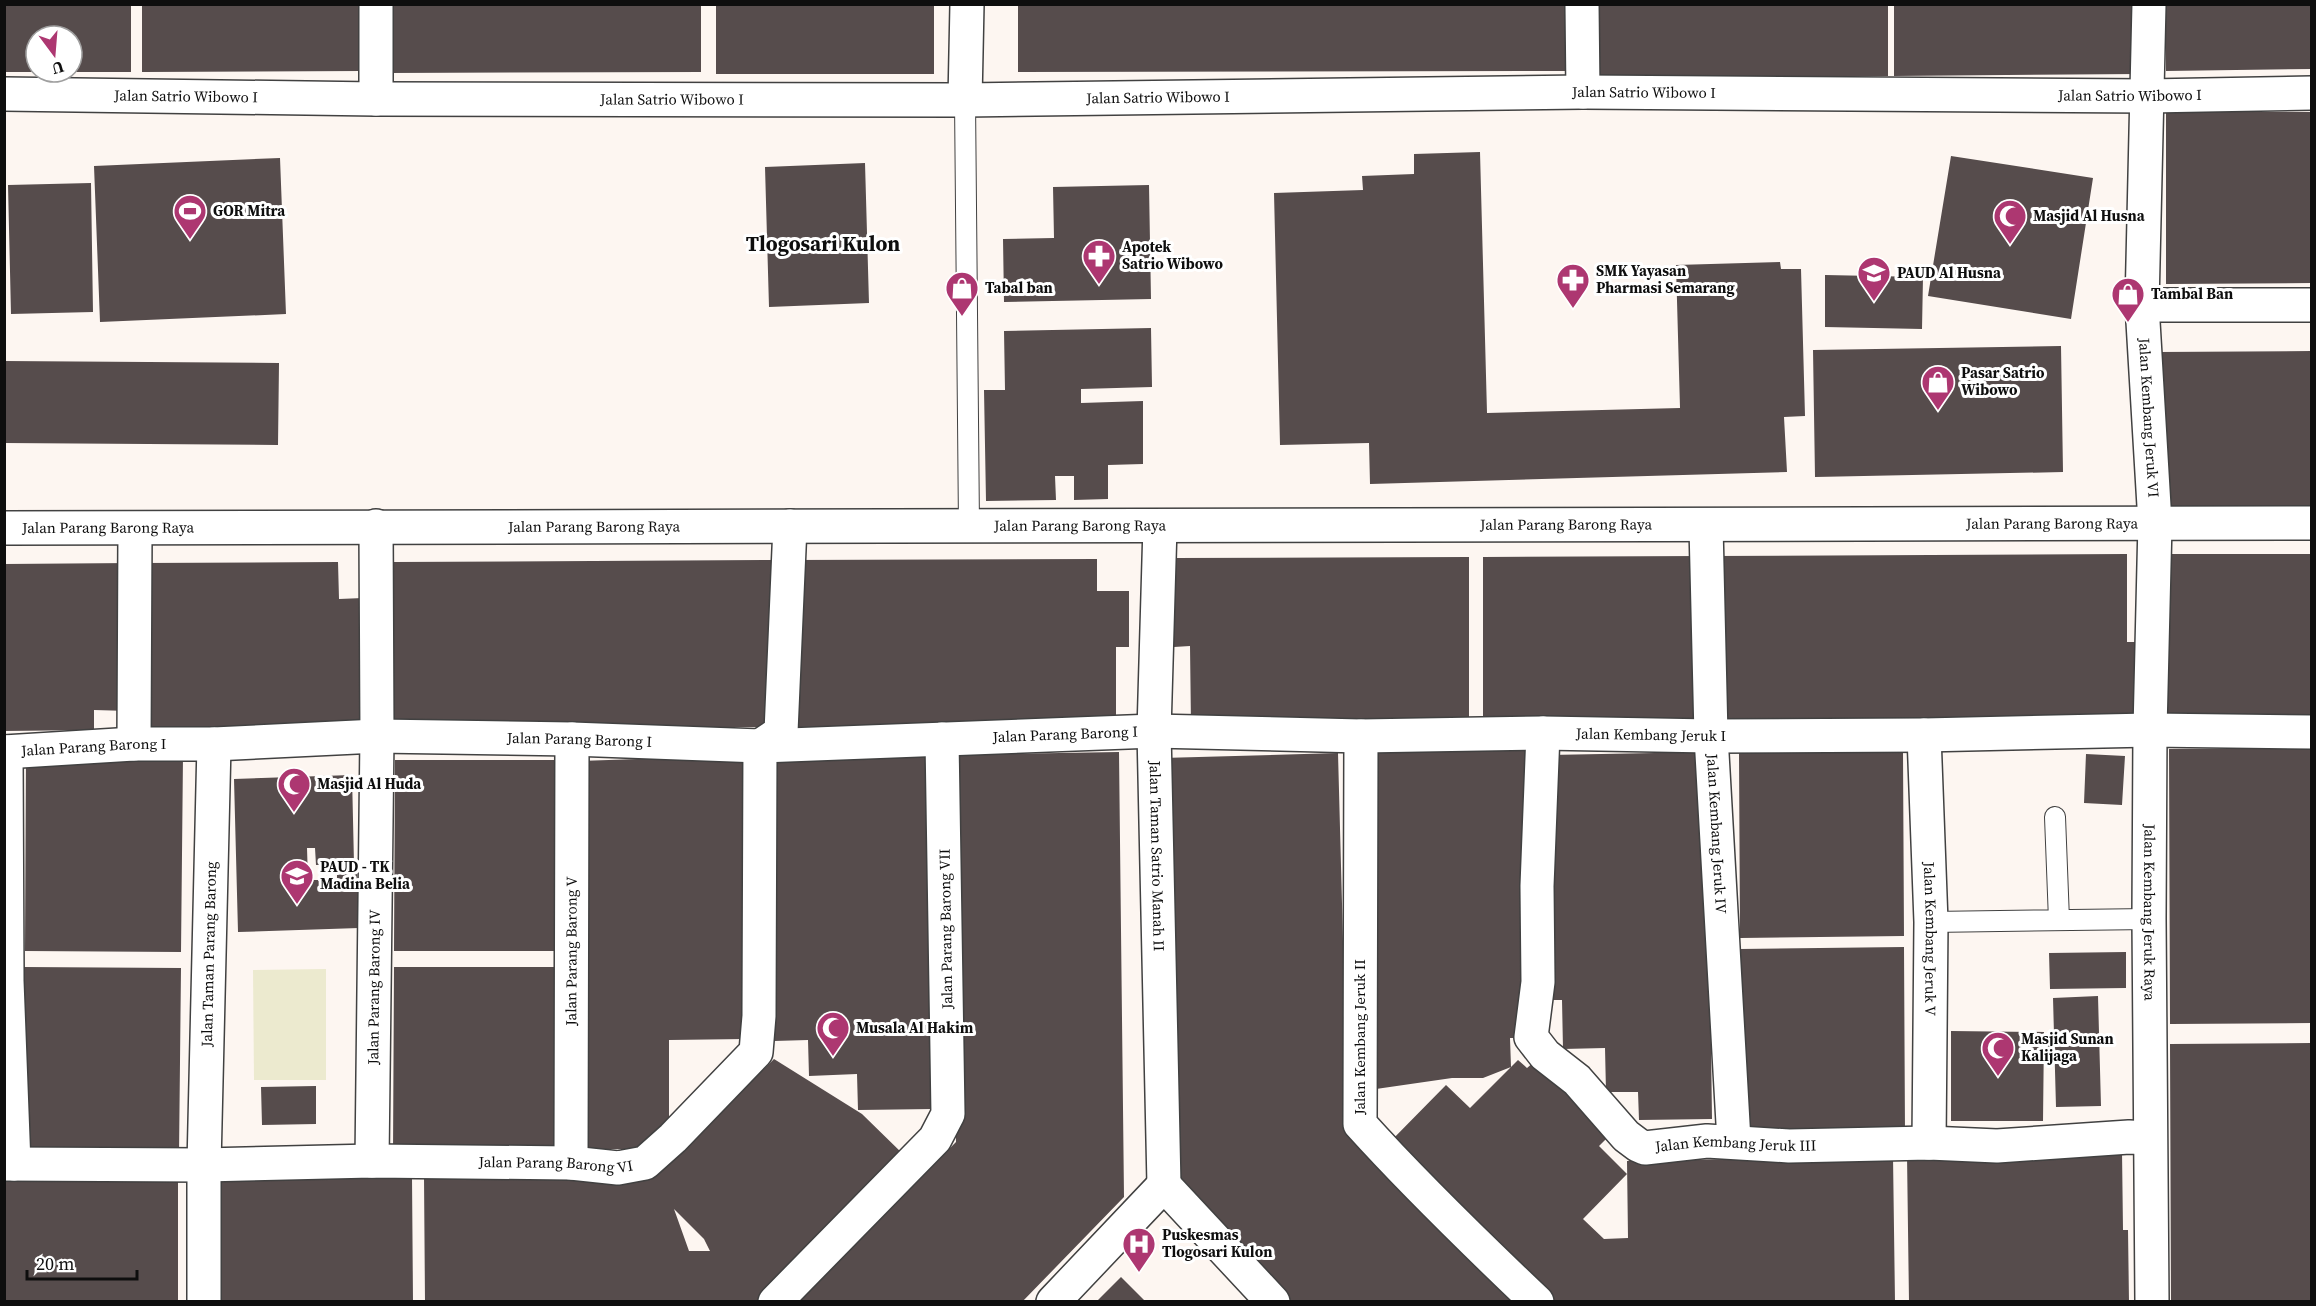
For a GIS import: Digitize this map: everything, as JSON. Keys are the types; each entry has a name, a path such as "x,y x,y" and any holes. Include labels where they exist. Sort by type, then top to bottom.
{"street":[{"path":"376,4 376,99"},
{"path":"965,100 968,4"},
{"path":"1582,4 1583,92"},
{"name":"Jalan Kembang Jeruk VI","path":"2149,4 2142,305 2155,524"},
{"name":"Jalan Satrio Wibowo I","path":"4,94 376,99 965,100 1583,92 2148,96 2312,93"},
{"path":"2142,305 2312,305"},
{"name":"Jalan Parang Barong Raya","path":"4,528 2312,523"},
{"name":"Jalan Kembang Jeruk Raya","path":"2152,1302 2149,918 2150,730 2155,524"},
{"name":"Jalan Parang Barong IV","path":"372,1161 377,736 376,526"},
{"path":"760,746 781,732 790,526"},
{"name":"Jalan Taman Satrio Manah II","path":"1160,526 1154,732 1164,1185"},
{"name":"Jalan Kembang Jeruk IV","path":"1706,526 1711,735 1734,1141"},
{"path":"134,744 135,529"},
{"name":"Jalan Kembang Jeruk I","path":"1154,732 1360,736 1544,733 1924,735 2150,730 2312,732"},
{"name":"Jalan Parang Barong I","path":"5,752 134,744 214,744 377,736 572,739 760,746 1154,732"},
{"name":"Jalan Kembang Jeruk III","path":"1544,733 1537,886 1538,982 1531,1037 1545,1055 1577,1080 1626,1136 1638,1145 1646,1148 1707,1141 1734,1141 1789,1146 1929,1143 1997,1146 2129,1137 2150,1138"},
{"name":"Jalan Kembang Jeruk V","path":"1924,735 1930,922 1929,1143"},
{"name":"Jalan Kembang Jeruk II","path":"1360,736 1360,1124 1453,1222 1537,1302"},
{"name":"Jalan Parang Barong V","path":"571,1163 572,739"},
{"name":"Jalan Parang Barong VII","path":"775,1302 935,1139 948,1114 942,739"},
{"name":"Jalan Taman Parang Barong","path":"204,1302 204,1165 214,744"},
{"name":"Jalan Parang Barong VI","path":"9,1164 204,1165 372,1161 571,1163 618,1168 645,1163 673,1138 756,1052 759,1016 760,746"},
{"path":"5,752 9,1164"},
{"path":"1053,1302 1164,1185 1273,1302"}],"lane":[{"path":"965,100 969,526"},
{"path":"2055,817 2059,920"},
{"path":"1930,922 2149,918"}],"shaded area":[{"path":"326,969 326,1080 254,1080 253,970"}],"building":[{"path":"4,4 131,4 131,72 84,72 84,24 24,24 24,72 4,72"},
{"path":"142,4 363,4 362,71 142,72"},
{"path":"387,4 701,4 701,72 387,73"},
{"path":"716,4 934,4 934,74 716,74"},
{"path":"1018,4 1569,4 1569,71 1018,72"},
{"path":"1894,4 2139,4 2139,74 1894,76"},
{"path":"2165,4 2312,4 2312,69 2166,71"},
{"path":"1596,5 1888,5 1888,76 1596,78"},
{"path":"2166,112 2312,112 2312,283 2166,284"},
{"path":"1480,152 1487,413 1680,408 1676,265 1780,262 1781,269 1801,269 1805,416 1784,417 1787,472 1370,484 1369,443 1280,445 1274,193 1363,190 1362,176 1414,174 1414,154"},
{"name":"Masjid Al Husna","path":"1951,156 2093,178 2071,319 1928,296"},
{"name":"GOR Mitra","path":"280,158 286,314 100,322 94,166"},
{"path":"865,163 869,303 769,307 765,167"},
{"path":"91,183 93,312 11,314 8,185"},
{"path":"1149,185 1151,299 1004,302 1003,239 1054,238 1053,187"},
{"name":"PAUD Al Husna","path":"1825,275 1923,277 1922,329 1825,327"},
{"path":"1151,328 1152,387 1081,389 1081,403 1143,401 1143,464 1108,465 1108,499 1074,500 1074,476 1055,476 1056,500 986,501 984,390 1005,390 1004,331"},
{"name":"Pasar Satrio Wibowo","path":"2061,346 2063,472 1815,477 1813,350"},
{"path":"2312,351 2312,515 2164,516 2159,352"},
{"path":"4,361 279,363 278,445 4,443"},
{"path":"2127,554 2127,642 2138,642 2138,721 1714,723 1714,556"},
{"path":"2164,554 2312,554 2312,720 2165,721"},
{"path":"1703,556 1703,723 1483,724 1483,557"},
{"path":"1469,557 1469,724 1191,725 1190,646 1174,647 1174,558"},
{"path":"1097,559 1097,591 1129,591 1129,647 1116,647 1116,726 792,727 792,560"},
{"path":"777,560 772,727 394,729 394,562"},
{"path":"338,562 339,599 363,598 364,729 143,730 142,563"},
{"path":"132,563 129,711 94,710 94,730 4,731 4,564"},
{"path":"2312,748 2312,1023 2170,1024 2169,749"},
{"path":"1526,750 1529,1038 1510,1038 1511,1067 1483,1078 1452,1078 1369,1090 1365,752"},
{"path":"1119,752 1124,1197 1022,1302 797,1302 956,1142 951,755"},
{"path":"1707,752 1712,1119 1639,1120 1638,1092 1606,1092 1605,1048 1563,1049 1562,1000 1553,1000 1549,755"},
{"path":"1903,752 1904,936 1740,938 1739,753"},
{"path":"1338,753 1348,1129 1515,1302 1288,1302 1186,1195 1173,1167 1162,758"},
{"path":"26,754 183,756 181,952 25,951"},
{"path":"2086,754 2125,756 2122,805 2084,803"},
{"path":"927,755 933,1109 858,1110 857,1074 809,1076 808,1040 774,1041 770,758"},
{"path":"743,758 745,1039 669,1040 669,1126 661,1126 647,1149 583,1149 580,761"},
{"path":"395,760 558,760 557,951 394,951"},
{"name":"Masjid Al Huda","path":"352,775 354,864 316,865 315,848 307,848 308,880 337,880 337,869 357,868 359,928 238,932 234,779"},
{"path":"1904,947 1905,1133 1741,1135 1740,949"},
{"path":"2126,952 2126,988 2050,989 2049,953"},
{"path":"24,967 181,968 179,1156 22,1155"},
{"path":"394,967 557,967 556,1156 393,1156"},
{"path":"2098,996 2101,1106 2056,1107 2053,998"},
{"name":"Masjid Sunan Kalijaga","path":"1951,1031 2044,1032 2043,1121 1951,1121"},
{"path":"2312,1043 2312,1302 2171,1302 2170,1044"},
{"path":"774,1059 862,1114 905,1156 759,1302 425,1302 424,1177 660,1172","holes":["674,1209 704,1239 710,1251 689,1251"]},
{"path":"1518,1060 1527,1068 1534,1062 1609,1136 1599,1146 1627,1174 1583,1219 1604,1239 1628,1238 1627,1161 1893,1156 1895,1302 1545,1302 1386,1146 1446,1085 1470,1108"},
{"path":"316,1086 316,1124 262,1125 261,1087"},
{"path":"2122,1151 2123,1230 2128,1230 2129,1302 1909,1302 1907,1155"},
{"path":"412,1177 413,1302 217,1302 216,1180"},
{"path":"178,1180 178,1302 4,1302 4,1182"},
{"path":"1121,1277 1146,1302 1096,1302"}],"place":[{"name":"GOR Mitra","path":"190,240"},
{"name":"Masjid Al Husna","path":"2010,245"},
{"name":"Apotek Satrio Wibowo","path":"1099,285"},
{"name":"PAUD Al Husna","path":"1874,302"},
{"name":"SMK Yayasan Pharmasi Semarang","path":"1573,309"},
{"name":"Tabal ban","path":"962,317"},
{"name":"Tambal Ban","path":"2128,323"},
{"name":"Pasar Satrio Wibowo","path":"1938,411"},
{"name":"Masjid Al Huda","path":"294,813"},
{"name":"PAUD - TK Madina Belia","path":"297,905"},
{"name":"Musala Al Hakim","path":"833,1057"},
{"name":"Masjid Sunan Kalijaga","path":"1998,1077"},
{"name":"Puskesmas Tlogosari Kulon","path":"1139,1273"}],"district":[{"name":"Tlogosari Kulon","path":"823,244"}]}
